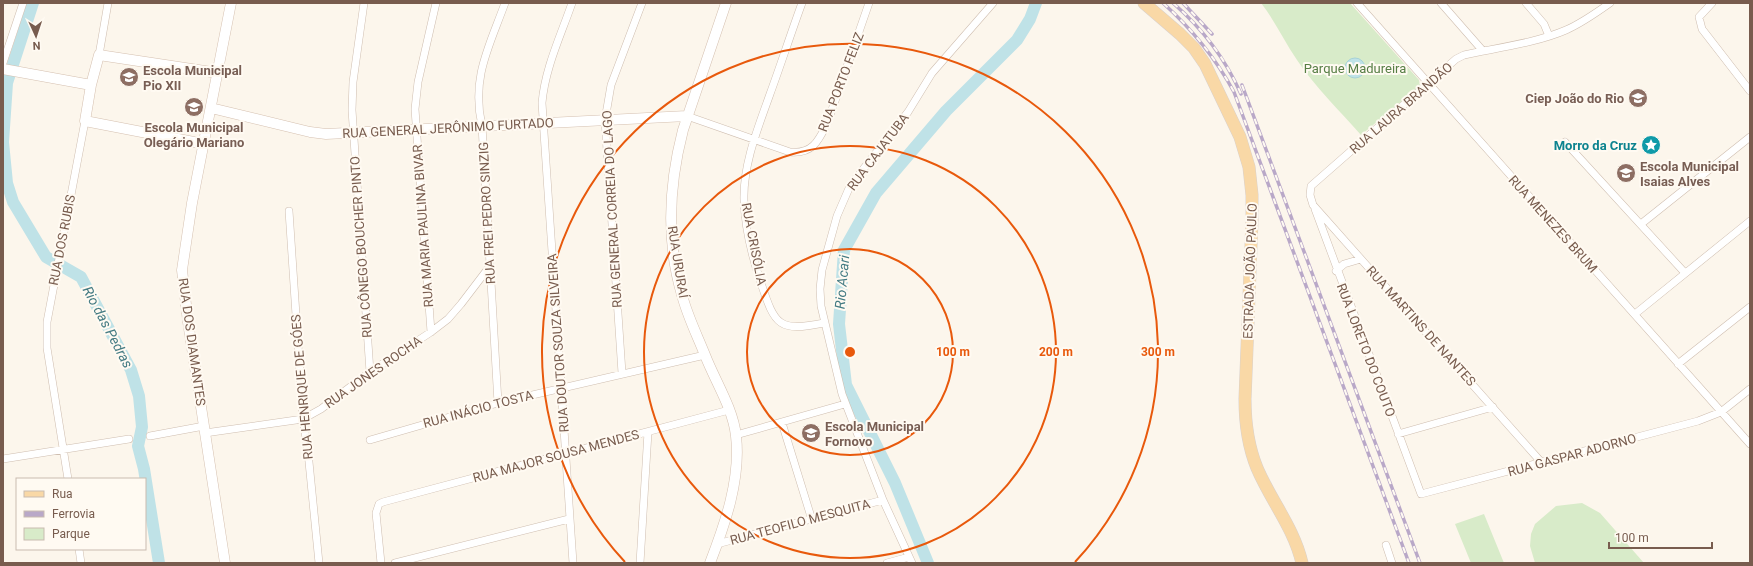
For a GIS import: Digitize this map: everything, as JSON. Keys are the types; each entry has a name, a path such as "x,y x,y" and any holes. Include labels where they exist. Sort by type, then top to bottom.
{"main road":[{"name":"ESTRADA JOÃO PAULO","path":"1144,3 1180,34 1194,48 1205,64 1225,103 1246,154 1249,167 1252,208 1245,399 1247,432 1257,468 1288,524 1302,563"}],"street":[{"path":"3,63 23,3"},
{"name":"RUA DOS RUBIS","path":"68,478 46,336 47,322 85,121 90,85 99,56 108,3"},
{"name":"RUA DOS DIAMANTES","path":"225,563 188,322 182,270 186,241 231,3"},
{"name":"RUA CÔNEGO BOUCHER PINTO","path":"364,3 353,82 353,133 370,372"},
{"name":"RUA MARIA PAULINA BIVAR","path":"431,332 416,130 416,94 436,3"},
{"name":"RUA FREI PEDRO SINZIG","path":"498,403 482,126 478,101 478,83 505,3"},
{"name":"RUA DOUTOR SOUZA SILVEIRA","path":"572,3 543,89 543,123 561,387 564,454 573,563"},
{"name":"RUA GENERAL CORREIA DO LAGO","path":"622,373 605,120 611,85 642,3"},
{"name":"RUA URURAÍ","path":"710,563 717,544 735,476 737,453 736,435 729,410 705,355 682,295 673,248 673,178 678,149 687,116 726,3"},
{"name":"RUA CRISÓLIA","path":"802,3 754,140 746,177 744,204 754,258 764,295 772,314 782,325 800,328 824,323"},
{"name":"RUA PORTO FELIZ","path":"687,116 790,152 803,152 815,144 827,124 869,3"},
{"name":"RUA CAJATUBA","path":"911,560 883,500 845,404 837,376 832,348 824,323 820,289 822,270 837,216 850,186 908,112 932,73 993,3"},
{"name":"RUA MENEZES BRUM","path":"1357,3 1750,444"},
{"path":"1441,3 1482,52"},
{"path":"1526,3 1544,24 1549,36"},
{"name":"RUA LAURA BRANDÃO","path":"1313,205 1310,194 1311,186 1429,85 1456,59 1464,55 1549,36 1582,23 1610,3"},
{"path":"1712,3 1699,17 1702,29 1750,91"},
{"path":"99,56 218,73"},
{"path":"3,69 90,85"},
{"name":"RUA GENERAL JERÔNIMO FURTADO","path":"211,108 310,132 326,134 687,116"},
{"path":"85,121 204,144"},
{"path":"1641,224 1750,137"},
{"path":"1565,142 1685,273"},
{"name":"RUA MARTINS DE NANTES","path":"1313,205 1542,463"},
{"name":"RUA LORETO DO COUTO","path":"1313,205 1336,271 1421,494"},
{"name":"RUA HENRIQUE DE GÓES","path":"289,211 303,419 308,452 319,563"},
{"path":"1635,314 1750,221"},
{"path":"1336,271 1344,264 1361,259"},
{"name":"RUA JONES ROCHA","path":"150,436 303,419 331,402 370,372 448,319 490,266"},
{"path":"1678,364 1750,307"},
{"name":"RUA INÁCIO TOSTA","path":"370,440 498,403 561,387 705,355"},
{"name":"RUA GASPAR ADORNO","path":"1421,494 1698,421 1721,412 1750,389"},
{"path":"736,435 845,404"},
{"path":"1398,434 1493,406"},
{"name":"RUA MAJOR SOUSA MENDES","path":"381,563 376,512 379,504 383,502 729,410"},
{"path":"782,423 812,520"},
{"path":"640,563 648,432"},
{"path":"3,459 129,439"},
{"name":"RUA TEOFILO MESQUITA","path":"717,544 883,500"},
{"path":"395,563 569,519"},
{"path":"1386,544 1392,563"},
{"path":"79,550 81,563"},
{"path":"887,563 911,560"}],"green space":[{"name":"Parque Madureira","path":"1261,3 1350,3 1419,80 1420,86 1361,135 1319,89 1304,70"},
{"path":"1582,503 1600,513 1644,563 1535,563 1530,546 1531,534 1535,524 1556,506"},
{"path":"1484,514 1504,563 1471,563 1455,524"}],"water":[{"path":"1355,58 1362,61 1365,68 1362,75 1355,78 1348,75 1345,68 1348,61"}],"waterway":[{"name":"Rio das Pedras","path":"33,3 7,83 3,142 7,183 13,202 46,257 81,277 131,370 139,396 142,427 138,446 145,478"},
{"name":"Rio Acari","path":"928,563 895,483 846,385 839,324 844,250 876,193 946,111 1017,40 1030,19 1036,3"},
{"name":"Rio das Pedras","path":"146,482 159,563"}],"railway":[{"path":"1163,3 1203,44 1234,92 1409,563"},
{"path":"1173,3 1194,23 1212,45 1228,68 1241,94"},
{"path":"1183,3 1212,34"},
{"path":"1242,85 1420,563"}],"place":[{"name":"Escola Municipal Pio XII","path":"129,77"},
{"name":"Ciep João do Rio","path":"1638,98"},
{"name":"Escola Municipal Olegário Mariano","path":"194,107"},
{"name":"Morro da Cruz","path":"1651,145"},
{"name":"Escola Municipal Isaias Alves","path":"1626,173"},
{"name":"Escola Municipal Fornovo","path":"811,433"}]}
